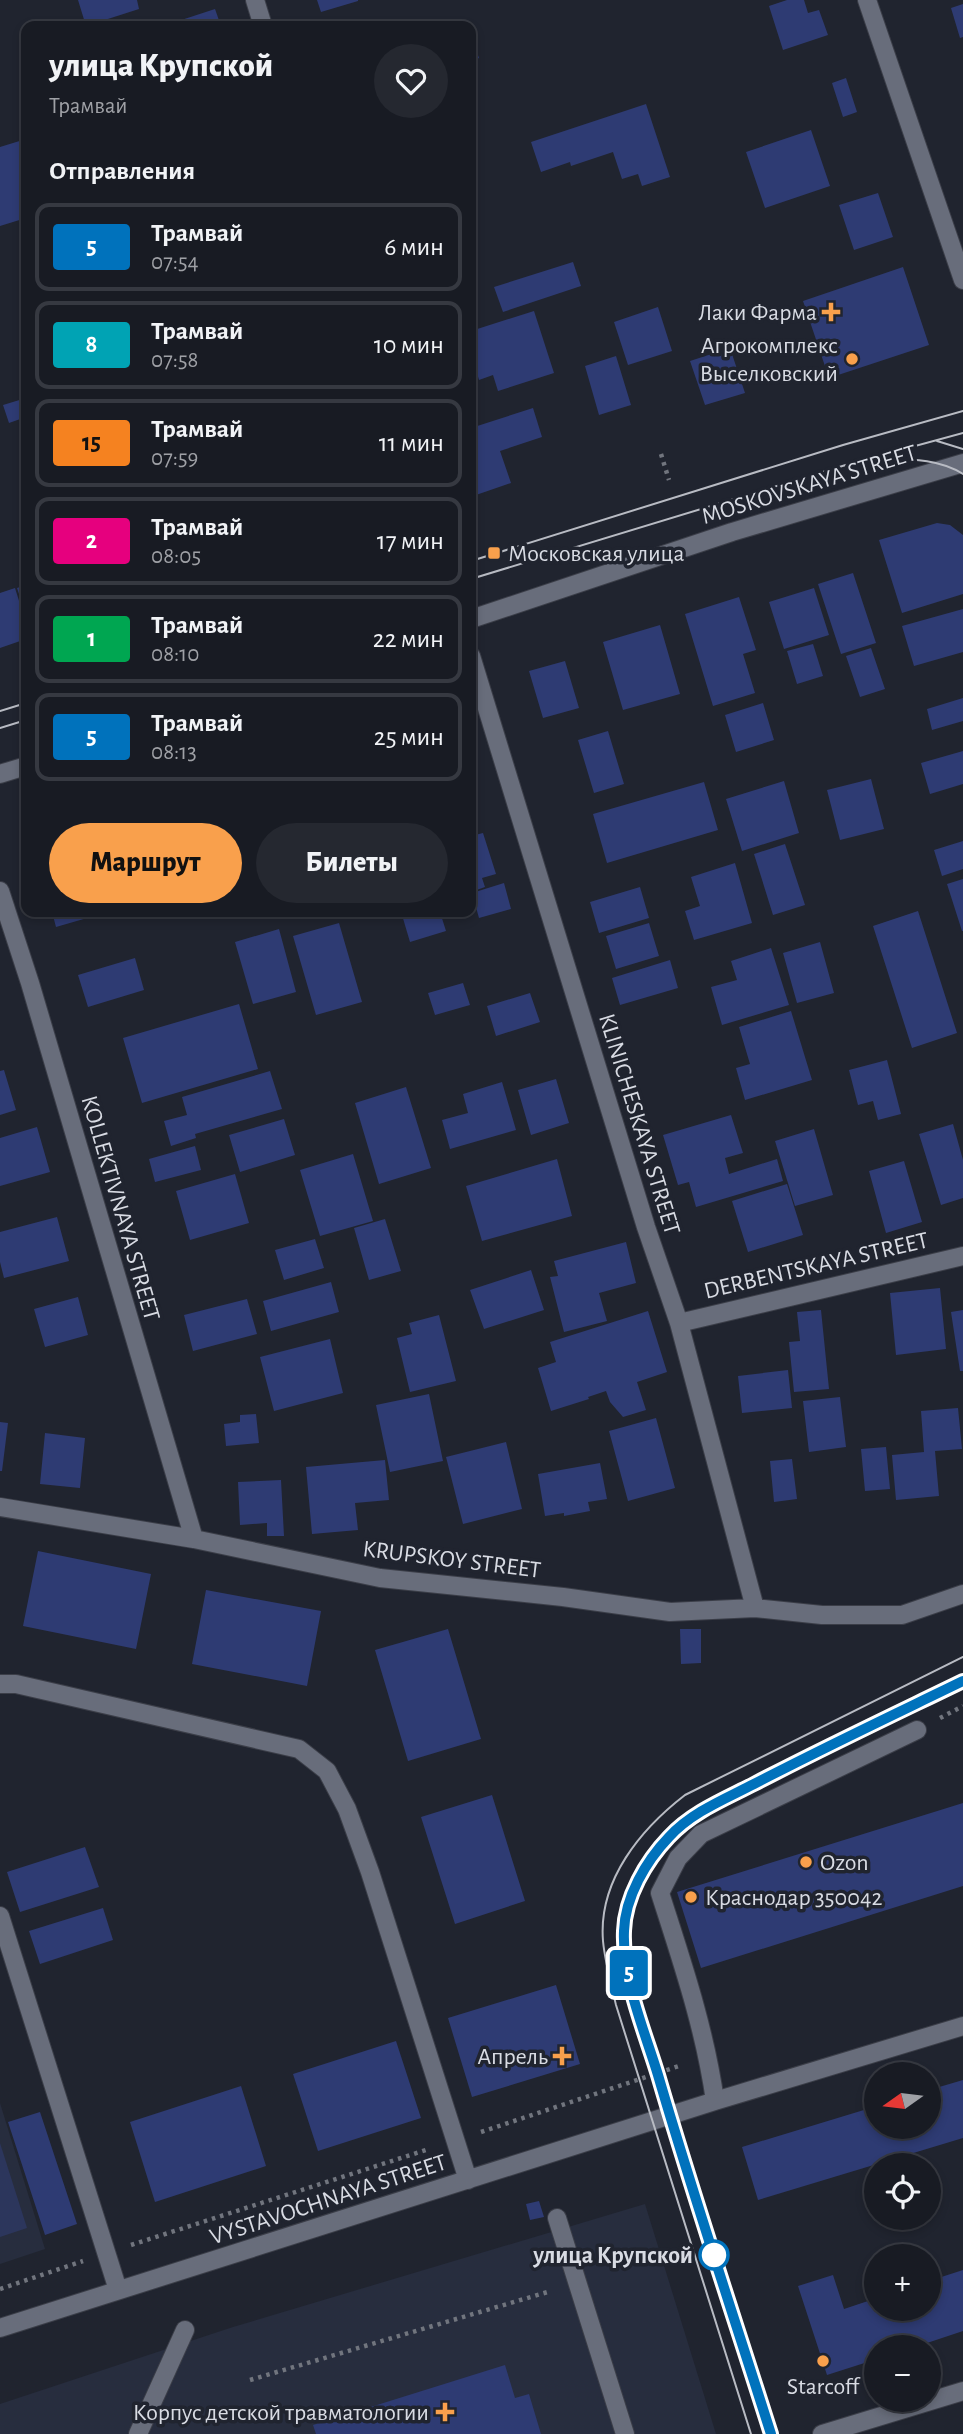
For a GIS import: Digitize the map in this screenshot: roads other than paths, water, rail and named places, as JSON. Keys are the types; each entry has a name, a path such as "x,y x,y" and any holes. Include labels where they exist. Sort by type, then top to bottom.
{"street":[{"path":"255,0 261,21"},
{"path":"867,0 963,280"},
{"name":"MOSKOVSKAYA STREET","path":"476,618 732,532 963,463"},
{"name":"KLINICHESKAYA STREET","path":"476,672 641,1213 680,1323 755,1608"},
{"path":"0,775 21,768"},
{"name":"KOLLEKTIVNAYA STREET","path":"0,891 30,983 194,1539"},
{"name":"DERBENTSKAYA STREET","path":"680,1323 963,1255"},
{"name":"KRUPSKOY STREET","path":"0,1507 194,1539 380,1578 563,1597 670,1612 755,1608 822,1615 902,1615 963,1594"},
{"path":"0,1684 16,1684 299,1749 327,1771 347,1809 370,1872 468,2180"},
{"path":"715,2101 709,2056 660,1893 678,1858 701,1834 917,1730"},
{"path":"0,1916 118,2290"},
{"name":"VYSTAVOCHNAYA STREET","path":"0,2328 715,2101 963,2026"},
{"path":"557,2218 625,2434"},
{"path":"138,2434 185,2330"},
{"path":"822,2434 963,2391"}],"tram line":[{"path":"476,559 843,445 963,411"},
{"path":"476,577 849,464 963,433"},
{"path":"937,441 963,449"},
{"path":"888,459 936,463 963,474"},
{"path":"0,711 21,705"},
{"path":"0,728 21,722"},
{"path":"751,2434 616,2005 603,1941 603,1919 608,1897 615,1877 638,1840 685,1795 963,1657"},
{"path":"771,2434 630,1986 624,1949 628,1905 638,1880 652,1857 678,1828 698,1813 963,1681"},
{"name":"5","path":"771,2434 632,1987 625,1959 624,1928 627,1911 640,1878 656,1851 680,1826 698,1813 785,1767 963,1681"}],"place":[{"name":"Лаки Фарма","path":"831,312"},
{"name":"Агрокомплекс Выселковский","path":"852,359"},
{"name":"Московская улица","path":"494,553"},
{"name":"Ozon","path":"806,1862"},
{"name":"Краснодар 350042","path":"691,1897"},
{"name":"Апрель","path":"562,2056"},
{"name":"улица Крупской","path":"714,2255"},
{"name":"Starcoff","path":"823,2361"},
{"name":"Корпус детской травматологии","path":"445,2412"}]}
